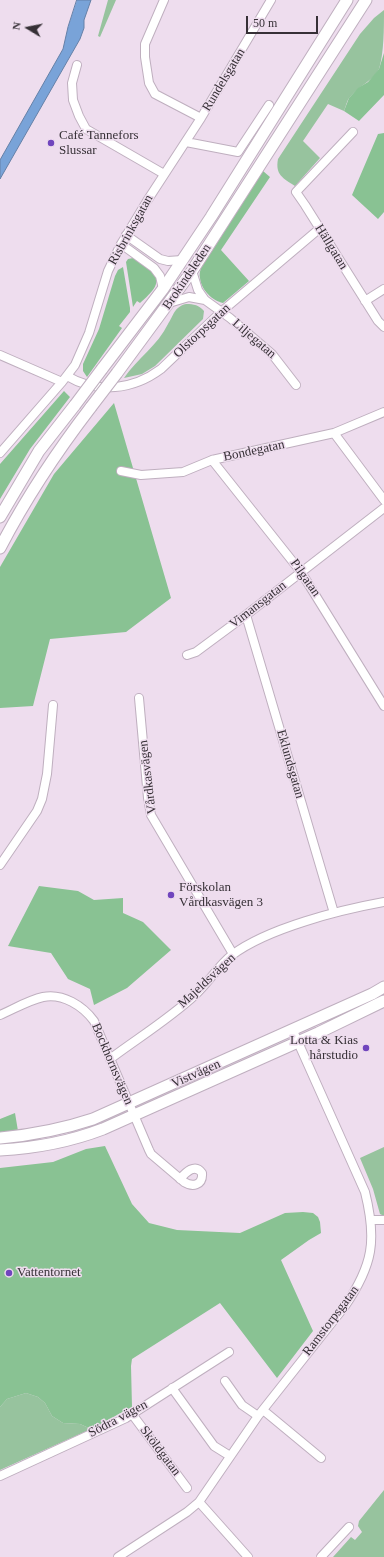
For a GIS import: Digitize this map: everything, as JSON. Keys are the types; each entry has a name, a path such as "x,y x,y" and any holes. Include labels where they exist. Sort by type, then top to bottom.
{"main road":[{"name":"Brokindsleden","path":"0,517 39,451 163,289 215,210 347,0"},
{"name":"Brokindsleden","path":"0,548 16,516 38,480 192,271 366,0"},
{"name":"Vistvägen","path":"0,1138 66,1128 93,1119 293,1031 384,987"},
{"name":"Vistvägen","path":"0,1150 71,1140 103,1129 298,1042 384,1001"}],"street":[{"name":"Rundelsgatan","path":"164,0 145,44 145,57 149,82 155,94 201,118"},
{"name":"Rundelsgatan","path":"186,142 272,0"},
{"path":"77,65 72,82 73,100 86,129 164,174"},
{"path":"186,142 238,152 269,105"},
{"name":"Hällgatan","path":"353,132 296,192 378,321 384,327"},
{"name":"Risbrinksgatan","path":"0,453 65,379 83,348 108,271 121,244 164,174 186,142"},
{"name":"Olstorpsgatan","path":"0,355 65,379 98,387 119,387 135,384 150,377 161,369 221,312 319,229"},
{"path":"126,235 160,259 168,261 182,260"},
{"path":"121,244 158,271 163,289"},
{"name":"Liljegatan","path":"192,271 198,290 205,300 272,354 296,385"},
{"path":"365,301 384,289"},
{"path":"169,303 189,297 205,300"},
{"name":"Bondegatan","path":"121,471 141,475 183,472 212,460 334,434 384,412"},
{"path":"334,434 384,500"},
{"name":"Pilgatan","path":"212,460 314,590 384,706"},
{"name":"Vimansgatan","path":"187,654 196,652 246,615 384,508"},
{"name":"Eklundsgatan","path":"246,615 334,913"},
{"name":"Vårdkasvägen","path":"139,698 148,798 151,815 233,954"},
{"path":"0,865 37,811 42,799 47,774 53,705"},
{"name":"Majeldsvägen","path":"110,1059 194,996 233,954 264,937 283,930 334,913 384,902"},
{"name":"Bockhornsvägen","path":"0,1015 45,997 71,1001 82,1007 94,1021 151,1154 180,1178"},
{"name":"Ramstorpsgatan","path":"118,1557 187,1512 199,1502 260,1413 345,1306 357,1288 366,1269 372,1239 372,1220 365,1192 293,1031"},
{"path":"372,1220 384,1220"},
{"name":"Södra vägen","path":"0,1476 132,1414 229,1352"},
{"path":"225,1381 242,1405 260,1413 322,1458"},
{"path":"172,1388 214,1446 230,1456"},
{"name":"Sköldgatan","path":"132,1414 188,1488"},
{"path":"199,1502 248,1557"},
{"path":"321,1557 349,1527"}],"green space":[{"path":"108,0 116,0 100,37 98,36"},
{"path":"384,10 383,48 379,69 373,77 353,93 347,101 344,111 328,104 303,141 320,158 295,186 281,176 277,164 278,159 360,34 374,18"},
{"path":"384,53 384,95 359,121 344,111 349,98 358,88 368,82 379,69"},
{"path":"384,133 384,212 378,219 352,195 378,134"},
{"path":"263,171 270,177 221,250 249,281 223,303 219,302 205,291 201,282 201,268"},
{"path":"133,258 140,261 154,273 156,282 155,287 149,295 140,303 137,301 133,307 126,262 128,259"},
{"path":"123,267 130,312 119,326 122,328 87,377 83,371 83,364 99,329 115,276 118,270"},
{"path":"186,304 200,307 204,311 203,319 155,366 142,374 124,378 159,339 177,309"},
{"path":"64,391 70,397 30,449 0,499 0,464"},
{"path":"114,403 171,598 126,632 50,639 33,706 0,708 0,567 54,474"},
{"path":"39,886 78,891 94,900 123,898 123,913 143,922 171,950 127,988 94,1005 90,989 68,979 51,953 8,946"},
{"path":"15,1113 18,1131 0,1132 0,1119"},
{"path":"105,1146 132,1204 149,1223 177,1230 240,1233 285,1213 313,1213 318,1217 321,1233 281,1260 313,1331 277,1378 220,1303 132,1359 132,1407 91,1429 80,1424 63,1423 52,1416 45,1403 38,1397 26,1393 7,1399 0,1407 0,1168 53,1162 86,1149"},
{"path":"384,1147 384,1216 380,1214 373,1189 360,1158"},
{"path":"26,1393 38,1397 45,1403 52,1416 63,1423 80,1424 91,1429 0,1470 0,1407 7,1399"},
{"path":"384,1490 384,1557 333,1557 351,1537 355,1540 362,1532 358,1526 359,1521"}],"water":[{"path":"77,0 91,0 84,20 84,28 80,39 0,179 0,160 63,49 68,27"}],"place":[{"name":"Café Tannefors Slussar","path":"51,143"},
{"name":"Förskolan Vårdkasvägen 3","path":"171,895"},
{"name":"Lotta & Kias hårstudio","path":"366,1048"},
{"name":"Vattentornet","path":"9,1273"}]}
